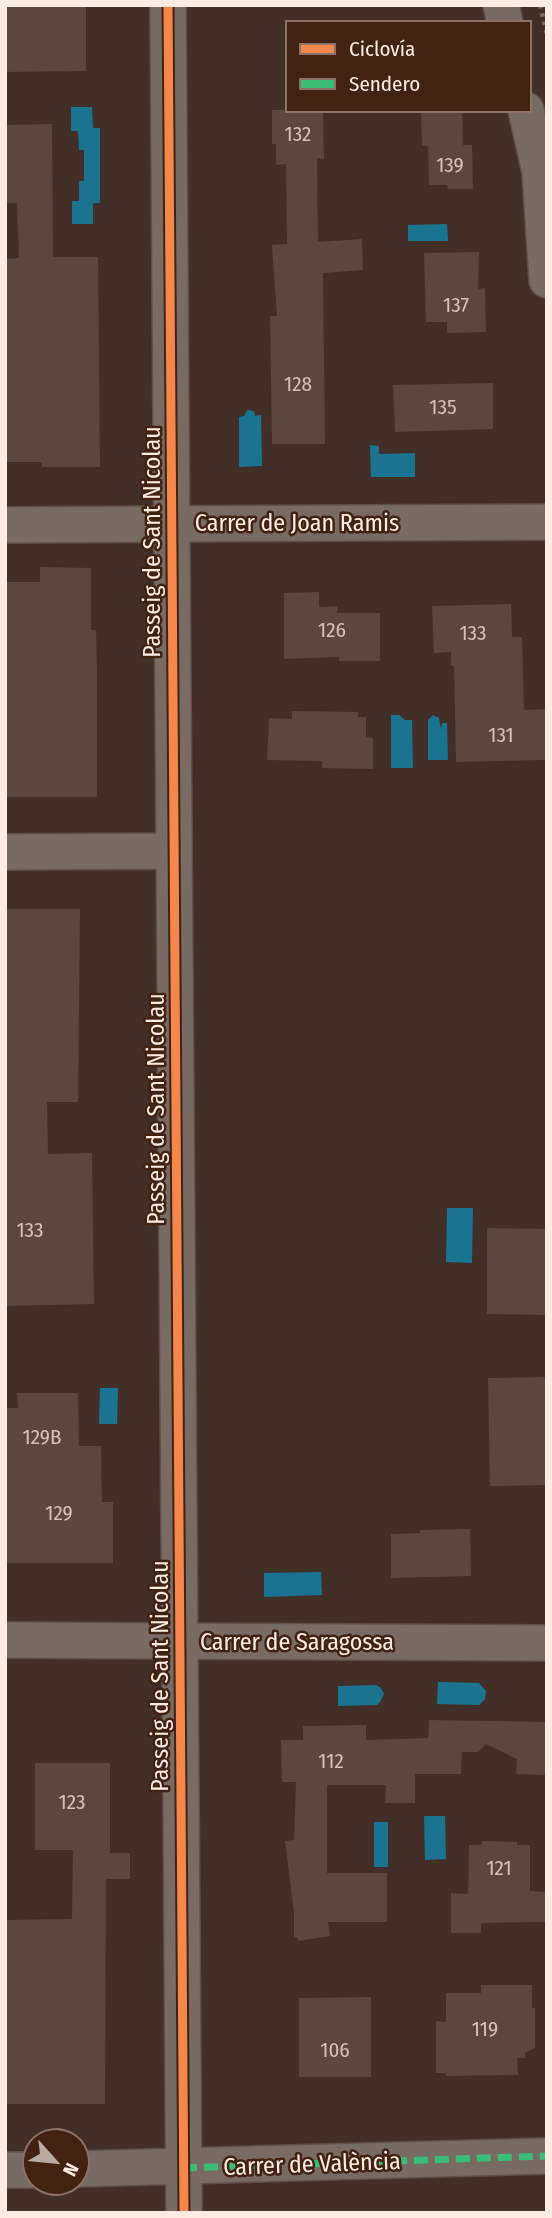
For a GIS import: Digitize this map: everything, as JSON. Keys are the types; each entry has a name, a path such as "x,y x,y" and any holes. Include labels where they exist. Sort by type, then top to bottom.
{"street":[{"name":"Passeig de Sant Nicolau","path":"168,5 184,2213"},
{"path":"526,112 540,172 547,280"},
{"name":"Carrer de Joan Ramis","path":"5,525 547,522"},
{"path":"5,852 173,851"},
{"name":"Carrer de Saragossa","path":"5,1640 547,1643"},
{"name":"Carrer de València","path":"91,2169 547,2156"}],"path":[{"path":"540,5 547,34"}],"water":[{"path":"71,107 92,107 93,128 100,128 100,203 93,203 93,224 72,224 72,201 79,201 79,181 84,181 84,150 79,150 78,131 71,131"},
{"path":"447,224 448,241 408,241 408,225"},
{"path":"247,410 254,411 255,416 261,415 262,466 239,467 239,417 244,416"},
{"path":"370,445 379,446 379,454 415,453 415,477 371,477"},
{"path":"391,715 412,720 413,768 391,768"},
{"path":"433,715 439,718 441,729 442,723 447,723 448,760 428,760 428,720"},
{"path":"447,1208 473,1208 472,1263 446,1262"},
{"path":"100,1388 118,1388 117,1424 99,1424"},
{"path":"321,1572 322,1595 264,1597 264,1573"},
{"path":"438,1682 479,1683 486,1691 485,1699 479,1705 437,1704"},
{"path":"376,1685 384,1694 377,1705 338,1706 338,1686"},
{"path":"424,1816 445,1816 446,1859 425,1860"},
{"path":"374,1822 388,1822 388,1867 374,1867"}],"building":[{"path":"5,5 86,5 86,71 5,72"},
{"path":"272,110 323,112 324,159 317,158 318,242 362,239 363,270 323,273 325,444 272,444 270,316 277,316 272,245 287,244 286,164 276,165 276,144 272,144"},
{"path":"421,112 462,112 463,145 472,145 473,189 448,189 447,185 429,185 428,146 422,146"},
{"path":"52,124 53,257 98,257 100,467 42,467 42,462 5,462 5,259 19,258 17,203 5,203 5,125"},
{"path":"479,252 478,289 485,288 486,332 447,333 447,322 426,322 424,253"},
{"path":"493,383 493,429 395,432 393,385"},
{"path":"40,567 91,568 91,630 96,630 97,797 5,797 5,582 40,582"},
{"path":"319,592 319,607 338,606 337,613 380,613 380,661 339,661 339,657 284,659 284,593"},
{"path":"511,604 512,637 522,637 524,710 547,709 547,760 456,762 454,666 451,666 451,652 434,653 432,606"},
{"path":"292,711 358,712 358,717 366,717 366,737 373,738 373,769 322,768 322,761 267,760 269,718 292,719"},
{"path":"5,909 80,909 78,1102 47,1102 48,1154 92,1153 94,1304 5,1306"},
{"path":"487,1228 547,1229 547,1315 487,1314"},
{"path":"547,1377 547,1485 490,1486 488,1378"},
{"path":"17,1393 78,1393 79,1446 101,1446 102,1502 113,1502 113,1563 5,1563 5,1408 18,1408"},
{"path":"470,1529 471,1576 391,1578 391,1534 420,1533 420,1530"},
{"path":"429,1720 547,1722 547,1775 516,1774 517,1759 486,1744 478,1752 462,1752 461,1774 415,1774 415,1803 385,1803 386,1785 327,1785 327,1873 387,1873 387,1922 328,1922 330,1936 298,1941 298,1938 294,1937 294,1913 285,1841 294,1840 296,1782 282,1782 281,1740 303,1740 303,1726 366,1725 366,1740 428,1738"},
{"path":"35,1763 110,1763 110,1853 130,1853 130,1879 106,1879 105,2104 5,2104 5,1920 72,1919 73,1850 35,1850"},
{"path":"482,1841 530,1845 530,1891 546,1892 546,1922 481,1923 481,1933 451,1933 451,1893 468,1894 469,1845 482,1845"},
{"path":"481,1985 532,1985 535,2048 525,2053 525,2058 517,2058 518,2075 446,2076 446,2073 436,2073 436,2021 446,2022 446,1993 481,1993"},
{"path":"371,1997 371,2077 299,2077 299,1998"}],"marked path":[{"path":"183,2168 547,2156"}],"cycle path":[{"path":"168,5 184,2213"}]}
